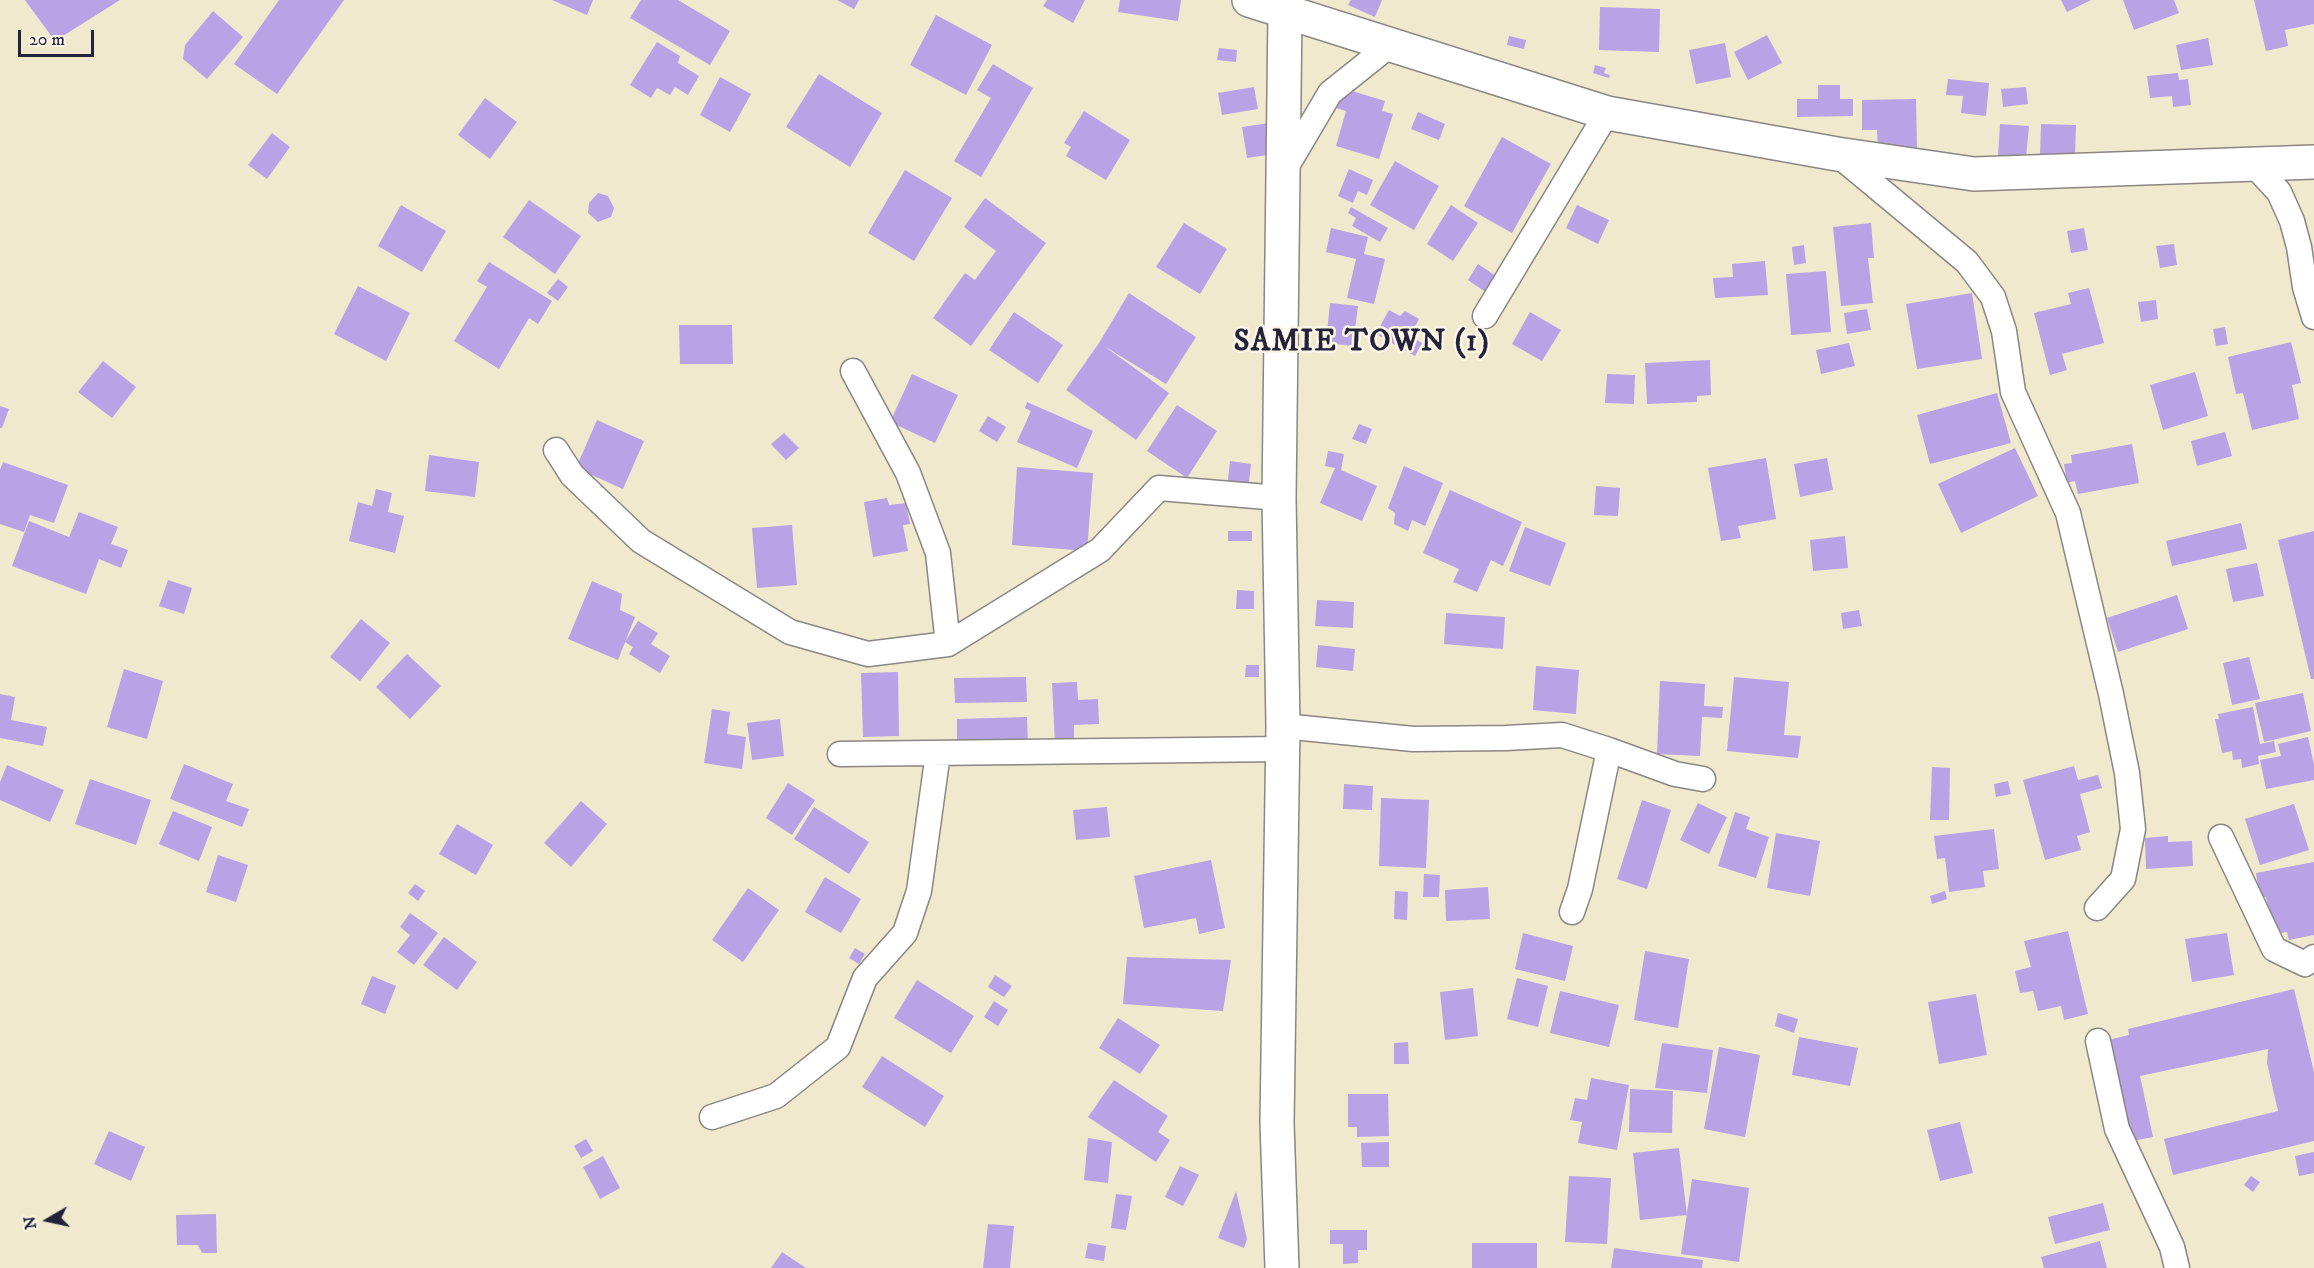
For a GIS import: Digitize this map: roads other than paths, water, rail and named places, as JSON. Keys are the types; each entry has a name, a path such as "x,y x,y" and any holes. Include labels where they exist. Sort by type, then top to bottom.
{"street":[{"path":"1249,0 1606,112 1837,154 1974,174 2314,162"},
{"path":"1282,1268 1277,1123 1283,738 1279,498 1285,12"},
{"path":"1283,173 1330,93 1390,45"},
{"path":"1485,316 1606,112"},
{"path":"1837,154 1967,262 1993,297 2004,331 2013,392 2068,513 2111,694 2127,773 2133,829 2123,879 2097,908"},
{"path":"2253,164 2279,192 2292,221 2299,247 2305,287 2314,317"},
{"path":"853,371 908,473 938,553 948,644"},
{"path":"556,450 572,475 641,541 790,632 868,654 948,644 1100,550 1159,488 1279,498"},
{"path":"840,754 938,753 1283,738 1506,738 1562,735 1675,774 1703,779"},
{"path":"1572,912 1580,889 1609,750"},
{"path":"712,1117 776,1095 838,1047 865,978 905,933 919,891 938,753"},
{"path":"2220,837 2274,949 2305,964 2314,957"},
{"path":"2098,1041 2117,1129 2172,1247 2177,1268"}],"district":[{"name":"SAMIE TOWN (1)","path":"1362,344"}]}
